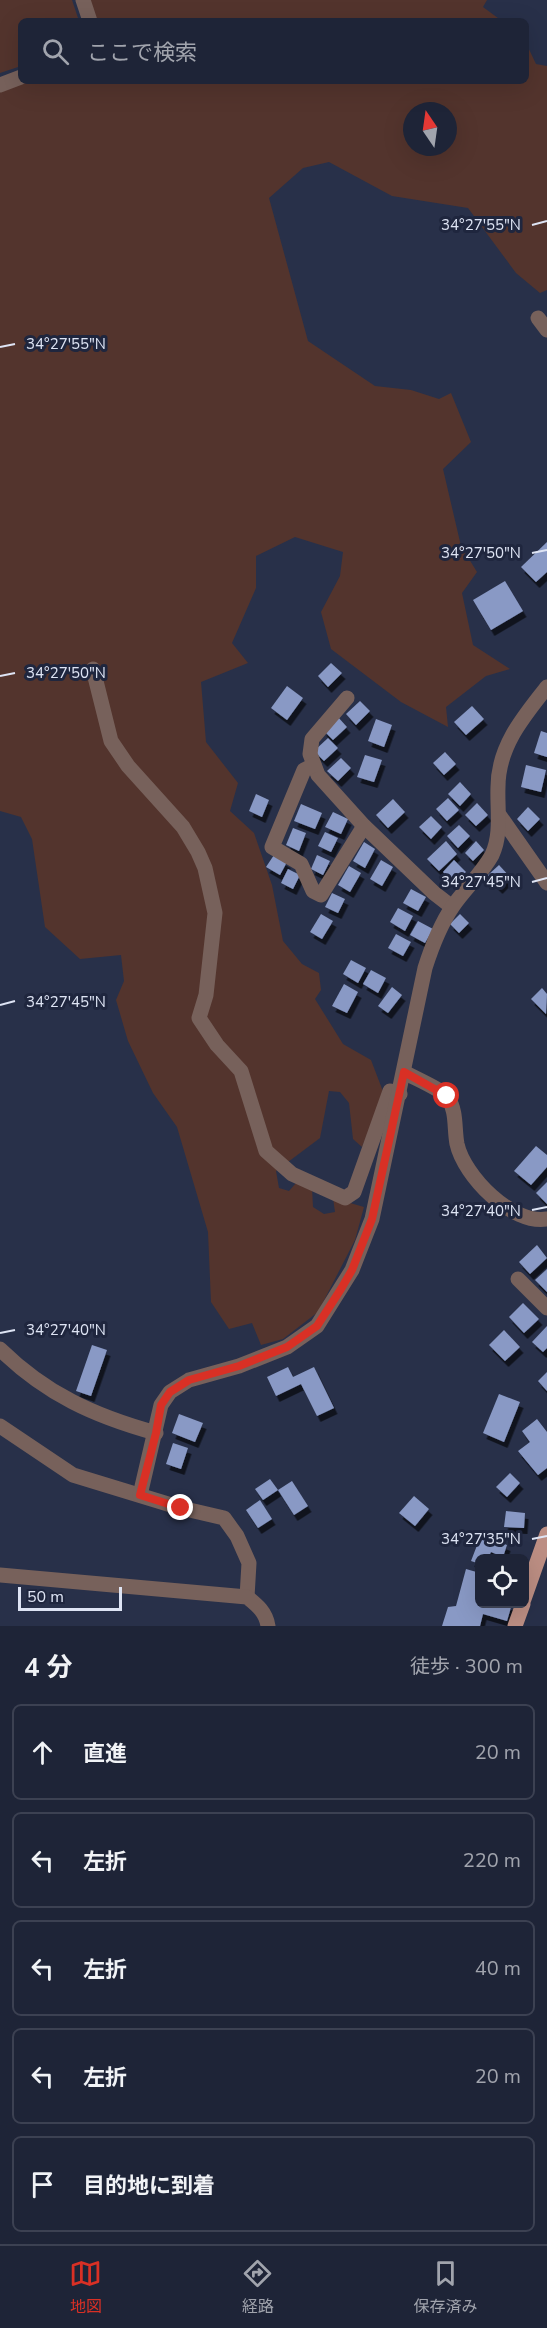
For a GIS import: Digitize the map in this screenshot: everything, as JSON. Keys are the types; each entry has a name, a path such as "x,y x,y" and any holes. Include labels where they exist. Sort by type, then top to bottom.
{"main road":[{"path":"529,1587 547,1534"},
{"path":"515,1626 522,1608"}],"street":[{"path":"83,0 89,18"},
{"path":"0,85 18,78"},
{"path":"93,669 111,741 128,766 183,827 205,868 215,913 206,995 199,1018 217,1045 241,1071 266,1151 292,1174 345,1198 354,1192 390,1091 400,1094"},
{"path":"140,1495 161,1405 170,1392 189,1380 239,1366 287,1347 317,1326 352,1270 372,1219 425,968 434,938 452,907 492,854 500,816 498,786 503,753 522,718 547,687"},
{"path":"347,698 312,740 310,754 318,775 364,826 434,893 452,907"},
{"path":"314,765 304,770 272,847 301,864 313,891 321,895 364,826"},
{"path":"500,816 547,883"},
{"path":"404,1072 447,1096 454,1113 457,1146 477,1183 513,1214 547,1219"},
{"path":"518,1279 547,1308"},
{"path":"0,1349 24,1372 63,1398 128,1426 156,1433"},
{"path":"0,1426 73,1475 224,1518 237,1536 249,1563 247,1597"},
{"path":"0,1575 247,1597 260,1607 268,1626"}],"shaded area":[{"path":"0,0 72,0 78,18 18,18 18,67 0,73"},
{"path":"88,0 487,0 483,7 498,18 94,18"},
{"path":"529,49 536,64 547,66 547,290 540,293 516,273 468,208 392,196 329,162 303,168 269,198 308,341 375,386 411,390 439,399 451,393 471,442 443,469 461,546 477,572 462,593 473,645 510,669 486,676 446,707 448,727 401,702 331,649 321,612 340,576 343,552 295,537 256,556 256,588 232,643 248,663 201,682 206,742 238,783 230,811 254,833 272,885 283,941 302,964 319,973 321,990 315,999 343,1044 371,1060 384,1094 362,1147 353,1139 349,1103 340,1092 329,1091 320,1138 276,1171 279,1188 289,1191 296,1183 312,1188 313,1207 324,1214 335,1212 333,1198 364,1207 355,1240 318,1312 283,1339 261,1345 252,1323 229,1329 211,1302 208,1232 177,1127 153,1093 128,1041 116,1000 124,981 121,955 80,959 45,927 32,839 21,817 0,811 0,92 18,83 529,84"}],"building":[{"path":"547,542 547,572 536,582 521,567"},
{"path":"505,581 523,611 491,630 473,600"},
{"path":"331,663 342,673 328,687 318,676"},
{"path":"287,686 303,698 287,720 271,708"},
{"path":"360,701 370,711 356,725 346,714"},
{"path":"472,706 484,719 466,735 454,722"},
{"path":"337,716 347,727 333,740 323,730"},
{"path":"376,719 392,725 384,747 368,741"},
{"path":"541,731 547,733 547,757 534,753"},
{"path":"328,738 338,748 324,761 314,751"},
{"path":"445,752 456,764 444,775 433,763"},
{"path":"365,755 382,760 374,782 357,777"},
{"path":"341,758 351,768 338,781 327,771"},
{"path":"526,765 546,770 541,792 521,787"},
{"path":"460,782 471,794 460,806 448,794"},
{"path":"256,794 269,800 262,817 249,811"},
{"path":"448,798 459,810 447,821 436,809"},
{"path":"393,799 405,812 388,828 376,815"},
{"path":"477,803 488,815 476,826 465,815"},
{"path":"301,804 322,813 315,829 294,821"},
{"path":"528,807 540,819 528,831 517,819"},
{"path":"333,812 348,819 341,834 325,827"},
{"path":"431,816 442,827 431,839 419,827"},
{"path":"459,825 470,836 458,848 447,836"},
{"path":"293,828 306,833 299,851 286,845"},
{"path":"325,832 338,838 331,852 318,846"},
{"path":"446,841 457,854 439,871 427,859"},
{"path":"476,841 484,850 473,861 465,853"},
{"path":"364,842 375,849 365,868 353,861"},
{"path":"274,855 287,862 280,875 266,867"},
{"path":"317,855 330,861 323,875 311,869"},
{"path":"381,860 393,867 382,886 370,879"},
{"path":"454,860 466,872 454,883 443,872"},
{"path":"499,865 510,877 499,888 487,876"},
{"path":"349,866 361,873 350,892 338,885"},
{"path":"288,869 300,875 293,889 281,883"},
{"path":"411,889 426,897 418,911 403,903"},
{"path":"332,893 345,899 338,913 325,907"},
{"path":"398,908 413,916 405,931 390,922"},
{"path":"321,914 333,921 322,939 310,932"},
{"path":"460,914 469,923 459,933 450,924"},
{"path":"418,921 433,929 425,943 410,935"},
{"path":"396,934 411,942 403,956 388,948"},
{"path":"351,960 366,968 358,983 343,974"},
{"path":"371,970 386,978 378,993 363,984"},
{"path":"344,984 358,992 347,1013 332,1006"},
{"path":"392,987 402,995 388,1013 378,1006"},
{"path":"542,988 547,994 546,1014 531,999"},
{"path":"536,1146 547,1155 547,1167 531,1185 514,1171"},
{"path":"547,1182 547,1204 536,1193"},
{"path":"537,1245 547,1258 530,1274 519,1262"},
{"path":"547,1269 547,1292 535,1280"},
{"path":"523,1303 539,1319 524,1333 509,1317"},
{"path":"547,1326 547,1348 543,1352 532,1342"},
{"path":"504,1330 520,1347 505,1361 489,1345"},
{"path":"92,1345 107,1350 91,1396 76,1391"},
{"path":"288,1367 293,1377 314,1367 334,1408 317,1416 301,1384 276,1396 267,1377"},
{"path":"547,1372 547,1391 538,1381"},
{"path":"499,1394 520,1402 504,1442 483,1433"},
{"path":"179,1414 203,1423 195,1442 172,1433"},
{"path":"537,1419 547,1432 547,1468 538,1475 518,1451 530,1442 522,1431"},
{"path":"173,1443 188,1448 181,1469 166,1464"},
{"path":"510,1473 520,1483 507,1497 496,1487"},
{"path":"270,1479 278,1490 263,1500 255,1489"},
{"path":"292,1481 308,1506 294,1515 278,1490"},
{"path":"414,1496 429,1509 415,1526 399,1513"},
{"path":"260,1500 272,1519 258,1528 246,1510"},
{"path":"506,1511 525,1513 524,1528 504,1527"},
{"path":"481,1535 507,1545 504,1554 491,1552 490,1554 475,1554 475,1562 471,1561"},
{"path":"466,1569 475,1572 475,1608 511,1608 507,1621 483,1614 480,1626 442,1626 448,1607 456,1606"}],"route":[{"path":"181,1508 140,1495 161,1405 170,1392 189,1380 239,1366 287,1347 317,1326 352,1270 372,1219 404,1072 447,1096"}]}
